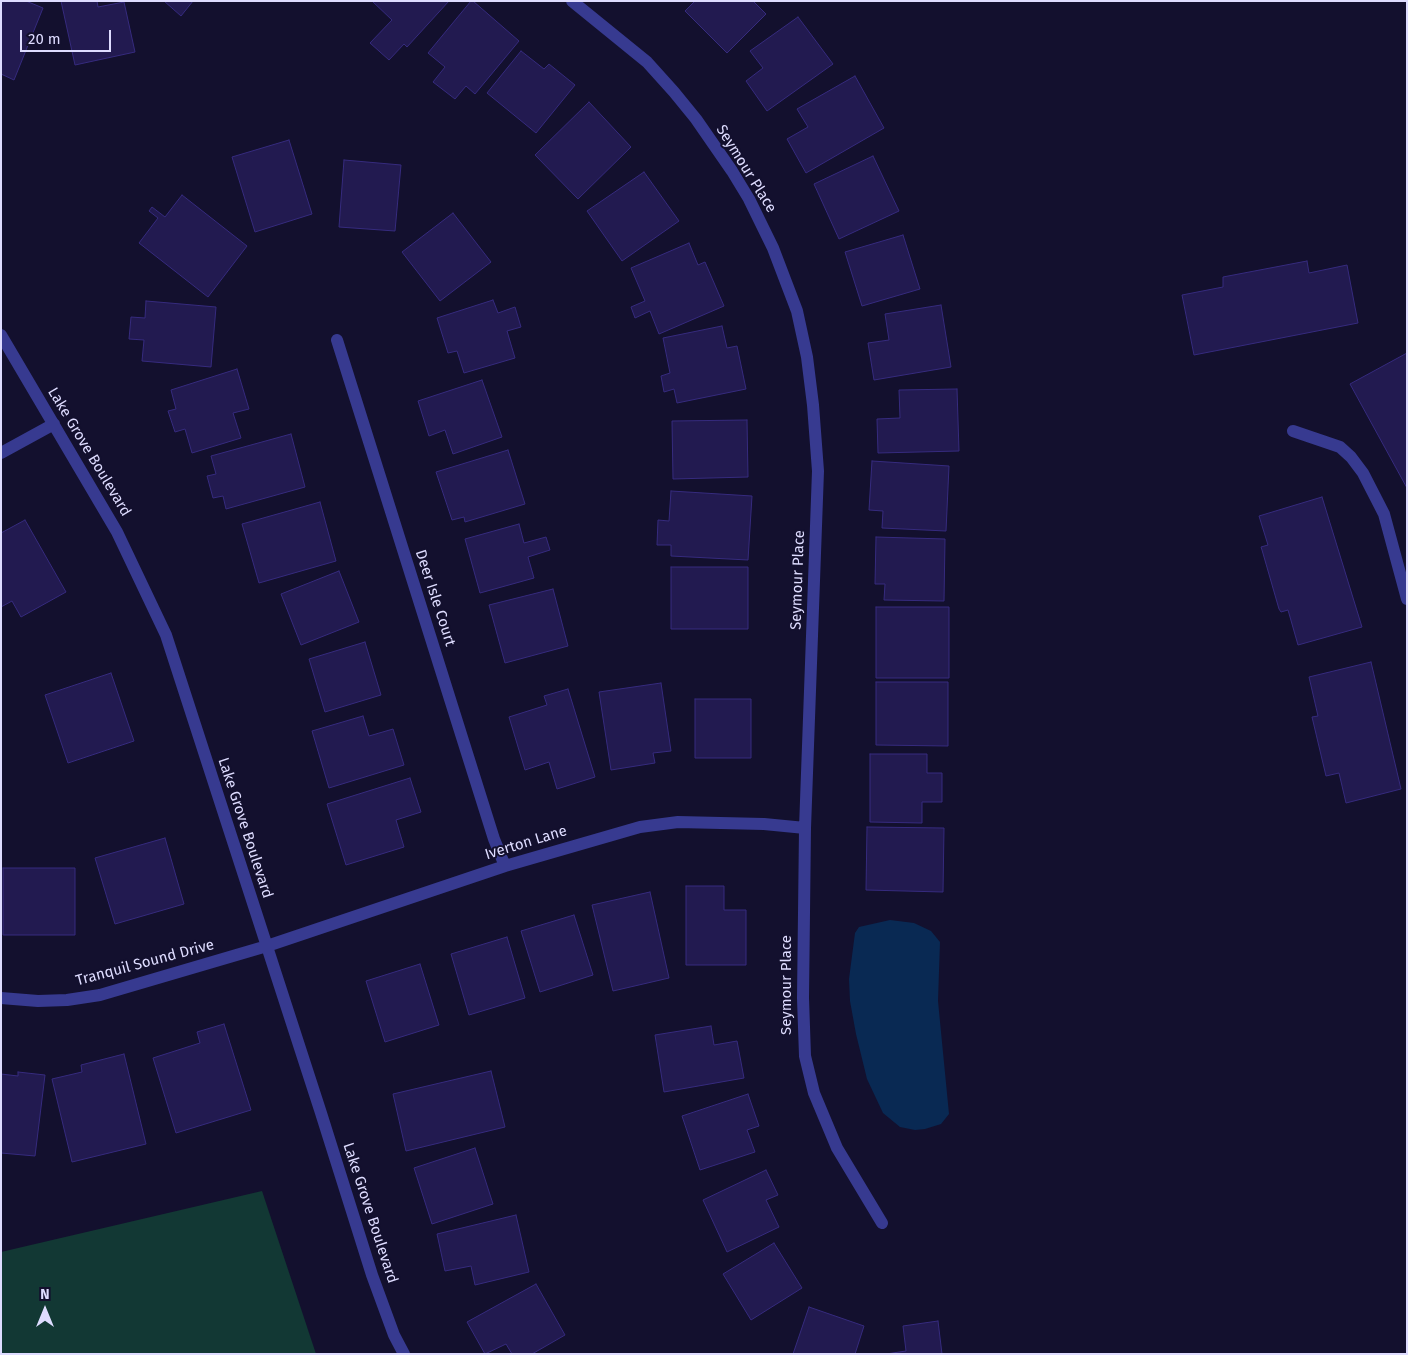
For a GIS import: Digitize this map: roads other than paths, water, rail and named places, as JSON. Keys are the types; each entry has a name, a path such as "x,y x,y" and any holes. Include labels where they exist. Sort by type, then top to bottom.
{"street":[{"name":"Seymour Place","path":"572,1 647,62 674,92 711,140 749,199 773,248 796,311 807,357 818,471 805,828 803,998 805,1056 814,1094 837,1148 882,1223"},
{"name":"Lake Grove Boulevard","path":"1,335 118,532 166,635 372,1276 394,1335 404,1354"},
{"name":"Deer Isle Court","path":"337,340 494,839 505,866"},
{"path":"1,453 54,424"},
{"path":"1293,431 1340,447 1351,457 1363,473 1384,514 1407,599"},
{"name":"Iverton Lane","path":"266,946 505,866 640,827 678,822 764,824 805,828"},
{"name":"Tranquil Sound Drive","path":"1,998 38,1001 67,1000 100,995 266,946"}],"water":[{"path":"890,920 914,923 931,931 940,942 938,1001 949,1114 941,1124 925,1129 915,1130 900,1127 883,1113 867,1079 850,1001 849,979 855,933 859,927"}]}
